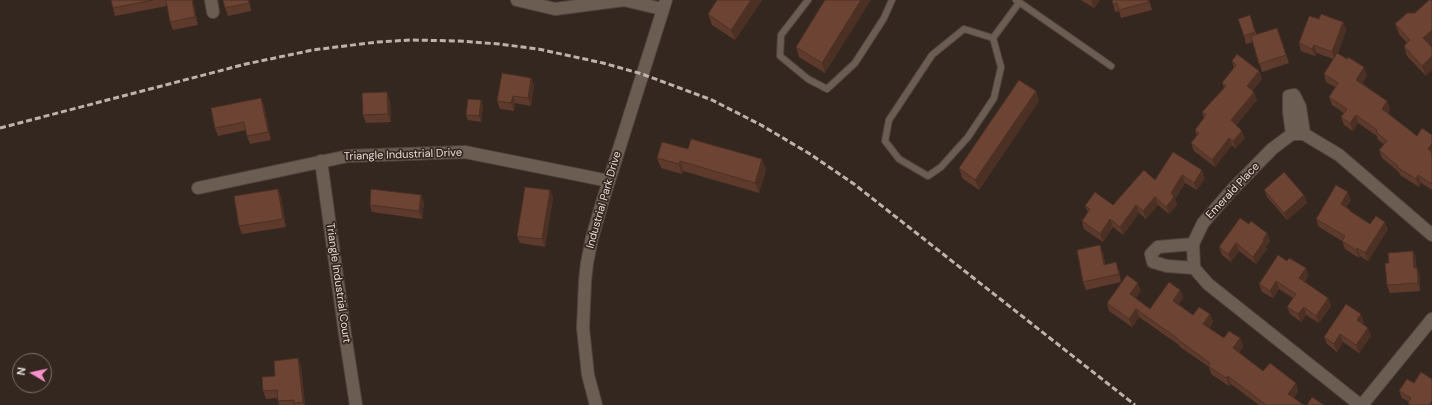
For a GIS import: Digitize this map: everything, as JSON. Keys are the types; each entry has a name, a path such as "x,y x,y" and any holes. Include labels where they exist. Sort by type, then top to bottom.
{"street":[{"path":"211,0 213,12"},
{"path":"517,0 555,9 624,0 664,4"},
{"name":"Industrial Park Drive","path":"596,405 588,368 583,328 587,262 592,238 609,181 664,4"},
{"path":"1304,134 1300,107 1294,95 1289,96 1289,112 1292,134 1304,134 1340,155 1432,235"},
{"name":"Emerald Place","path":"1194,268 1193,244 1203,223 1272,149 1292,134"},
{"name":"Triangle Industrial Drive","path":"198,188 348,156 465,152 609,181"},
{"name":"Triangle Industrial Court","path":"321,161 356,405"},
{"path":"1193,244 1158,247 1152,254 1153,262 1166,266 1194,268 1208,284 1361,405 1432,318"}],"lane":[{"path":"808,0 781,35 780,56 808,79 827,89 855,63 884,18 892,0"},
{"path":"993,38 964,29 932,55 889,120 885,141 899,159 928,176 941,167 968,137 994,98 1001,67 993,38 1017,1 1111,66"}],"building":[{"path":"111,0 153,0 113,8"},
{"path":"166,0 192,0 195,17 170,22"},
{"path":"223,0 248,0 249,3 225,8"},
{"path":"717,0 751,0 731,30 708,14"},
{"path":"825,0 861,0 822,63 796,47"},
{"path":"1112,0 1148,0 1149,2 1119,10 1117,3 1113,4"},
{"path":"1429,0 1432,0 1432,30 1423,38 1432,47 1432,56 1422,66 1404,46 1410,40 1395,24 1407,13 1415,13"},
{"path":"1321,14 1343,22 1332,52 1314,45 1312,49 1299,43 1309,16 1319,19"},
{"path":"1250,15 1255,32 1244,36 1238,19"},
{"path":"1277,28 1286,55 1259,64 1251,36"},
{"path":"1337,53 1347,59 1348,57 1364,67 1356,80 1387,101 1382,109 1417,136 1422,128 1432,135 1432,143 1428,149 1432,152 1432,184 1418,175 1416,179 1397,167 1398,166 1379,150 1387,141 1376,132 1377,130 1356,115 1350,123 1341,117 1347,109 1329,97 1338,83 1324,74"},
{"path":"1237,54 1259,71 1247,86 1254,92 1231,120 1242,131 1233,141 1229,138 1212,160 1191,143 1199,133 1195,130 1206,115 1202,112 1226,86 1222,83 1236,65 1232,61"},
{"path":"502,73 531,78 528,98 513,96 511,103 497,101"},
{"path":"1019,80 1036,91 975,180 959,168"},
{"path":"387,92 388,114 363,115 362,93"},
{"path":"261,98 268,132 247,136 244,122 215,128 211,108"},
{"path":"468,99 481,100 479,116 466,115"},
{"path":"691,139 762,159 755,183 680,161 679,164 657,158 662,142 688,149"},
{"path":"1173,152 1202,170 1194,183 1182,175 1171,193 1174,197 1166,207 1155,197 1143,211 1136,205 1120,227 1110,219 1100,234 1082,221 1090,209 1085,206 1095,192 1113,205 1144,170 1155,180"},
{"path":"1284,172 1304,195 1284,213 1264,190"},
{"path":"1336,185 1348,192 1341,204 1350,211 1370,224 1376,216 1385,222 1365,253 1357,248 1356,250 1342,241 1345,236 1316,219"},
{"path":"525,187 550,190 542,239 517,236"},
{"path":"278,189 283,219 239,226 234,196"},
{"path":"371,189 421,195 419,211 370,205"},
{"path":"1240,218 1249,224 1251,221 1267,233 1263,240 1264,241 1253,257 1236,243 1228,254 1219,247"},
{"path":"1100,245 1104,265 1116,262 1119,274 1083,282 1077,250"},
{"path":"1413,251 1414,268 1417,268 1418,283 1387,285 1385,263 1389,263 1388,253"},
{"path":"1278,255 1287,261 1289,258 1306,268 1299,278 1328,298 1316,316 1304,307 1298,314 1287,307 1296,294 1276,281 1270,291 1259,284"},
{"path":"1127,275 1138,283 1130,294 1150,309 1169,282 1180,290 1173,301 1193,315 1199,307 1210,314 1203,324 1224,338 1229,331 1240,338 1233,348 1263,371 1270,363 1296,383 1288,394 1304,405 1266,405 1228,376 1226,378 1208,366 1210,363 1136,309 1129,319 1107,303"},
{"path":"1346,304 1361,314 1357,320 1368,328 1356,345 1340,334 1334,344 1324,337"},
{"path":"298,358 303,402 294,403 294,400 278,401 277,390 263,391 262,377 275,376 274,361"},
{"path":"1421,372 1432,379 1432,401 1429,405 1411,405 1408,403 1411,398 1399,391 1407,379 1414,383"},
{"path":"1312,397 1324,405 1307,405"}],"railway":[{"path":"0,128 246,64 313,50 377,42 411,40 499,44 538,49 603,63 642,74 712,100 761,125 810,154 854,184 1135,405"}]}
